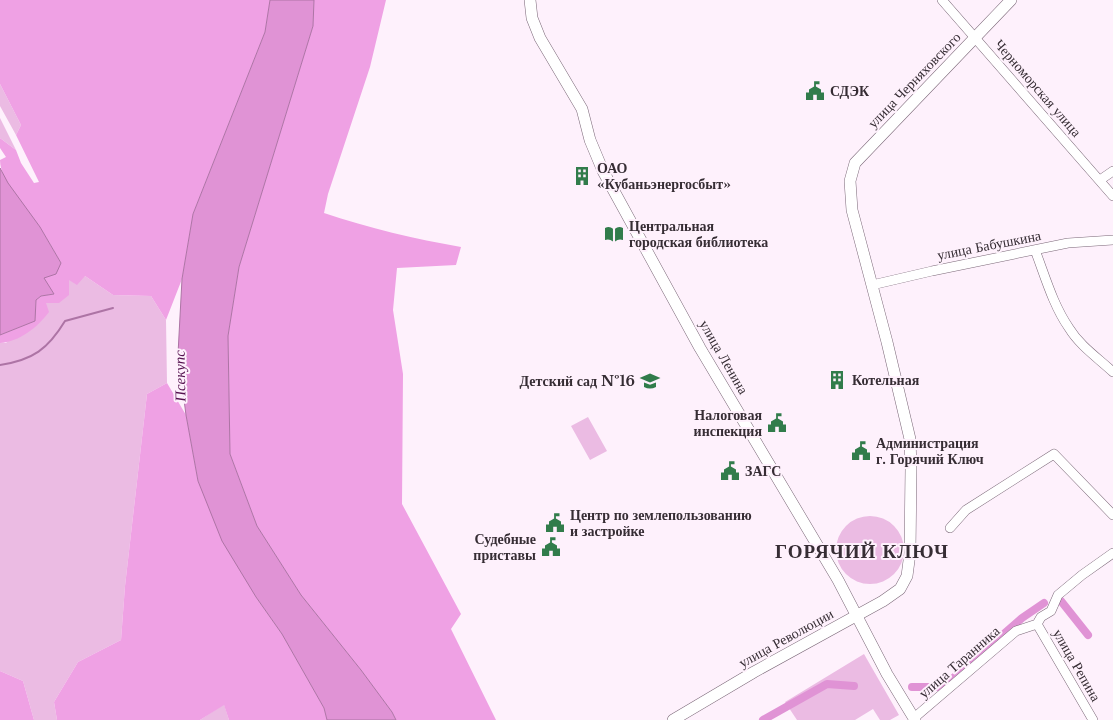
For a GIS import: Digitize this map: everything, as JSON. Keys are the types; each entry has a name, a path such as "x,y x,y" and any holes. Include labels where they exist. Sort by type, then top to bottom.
{"street":[{"name":"улица Ленина","path":"530,0 532,18 540,38 582,109 590,140 603,171 700,348 801,516 857,615 887,674 914,719"},
{"name":"Черноморская улица","path":"942,0 1113,196"},
{"name":"улица Черняховского","path":"872,285 852,210 850,185 851,172 855,163 1011,0"},
{"path":"1100,180 1113,171"},
{"name":"улица Бабушкина","path":"872,285 1068,243 1113,240"},
{"path":"1035,250 1060,314 1070,330 1080,342 1113,372"},
{"name":"улица Революции","path":"673,720 754,672 883,601 900,589 907,576 910,553 910,440 872,285"},
{"path":"950,528 966,510 1054,454 1113,515"},
{"name":"улица Таранника","path":"914,719 1016,631 1037,624 1041,617 1051,611 1058,595 1113,553"},
{"name":"улица Репина","path":"1037,624 1093,720"}],"shaded area":[{"path":"0,0 270,0 265,32 193,214 182,279 166,320 151,296 113,295 85,276 77,285 69,280 69,295 59,303 46,303 49,312 34,328 21,337 0,343 0,335 35,321 36,300 41,296 54,294 43,278 61,263 39,226 9,186 1,168 0,160 6,157 0,148 0,138 16,150 21,163 34,183 39,182 16,135 21,125 0,84"},
{"path":"270,0 314,0 313,26 239,267 228,336 230,454 257,526 301,595 361,670 396,720 327,720 324,708 282,634 256,597 222,541 198,481 186,415 178,354 182,279 193,214 265,32"},
{"path":"314,0 386,0 370,67 328,194 324,213 392,233 461,247 456,265 397,268 393,310 403,374 402,504 461,614 451,629 496,720 396,720 361,670 301,595 257,526 230,454 228,336 239,267 313,26"},
{"path":"0,84 21,125 16,135 0,106"},
{"path":"0,118 16,150 0,138"},
{"path":"0,168 8,183 40,227 61,263 56,274 44,278 54,294 41,296 36,300 35,321 0,335"},
{"path":"85,276 113,295 151,296 166,320 167,383 147,394 125,586 121,640 78,662 54,702 57,720 34,720 23,681 0,671 0,343 6,343 69,279"},
{"path":"167,383 186,415 198,481 256,597 282,634 324,708 327,720 229,720 224,705 200,720 57,720 54,702 78,662 121,640 125,586 147,394"},
{"path":"588,417 607,451 590,460 571,426"},
{"path":"870,516 883,519 894,526 901,537 904,550 901,563 894,574 883,581 870,584 857,581 846,574 839,563 836,550 839,537 846,526 857,519"},
{"path":"864,654 899,715 890,720 880,720 873,709 855,720 797,720 785,702"},
{"path":"0,671 23,681 34,720 0,720"},
{"path":"224,704 229,720 200,720"}],"waterway":[{"path":"0,365 22,360 38,352 46,346 65,321 113,308"},
{"path":"1061,601 1088,635"},
{"path":"912,687 943,687 1022,618 1044,603"},
{"path":"763,720 827,684 854,686"}],"place":[{"name":"СДЭК","path":"815,91"},
{"name":"ОАО «Кубаньэнергосбыт»","path":"582,176"},
{"name":"Центральная городская библиотека","path":"614,234"},
{"name":"Котельная","path":"837,380"},
{"name":"Детский сад №16","path":"650,381"},
{"name":"Налоговая инспекция","path":"777,423"},
{"name":"Администрация г. Горячий Ключ","path":"861,451"},
{"name":"ЗАГС","path":"730,471"},
{"name":"Центр по землепользованию и застройке","path":"555,523"},
{"name":"Судебные приставы","path":"551,547"}],"district":[{"name":"ГОРЯЧИЙ КЛЮЧ","path":"862,551"}],"water label":[{"name":"Псекупс","path":"180,376"}]}
